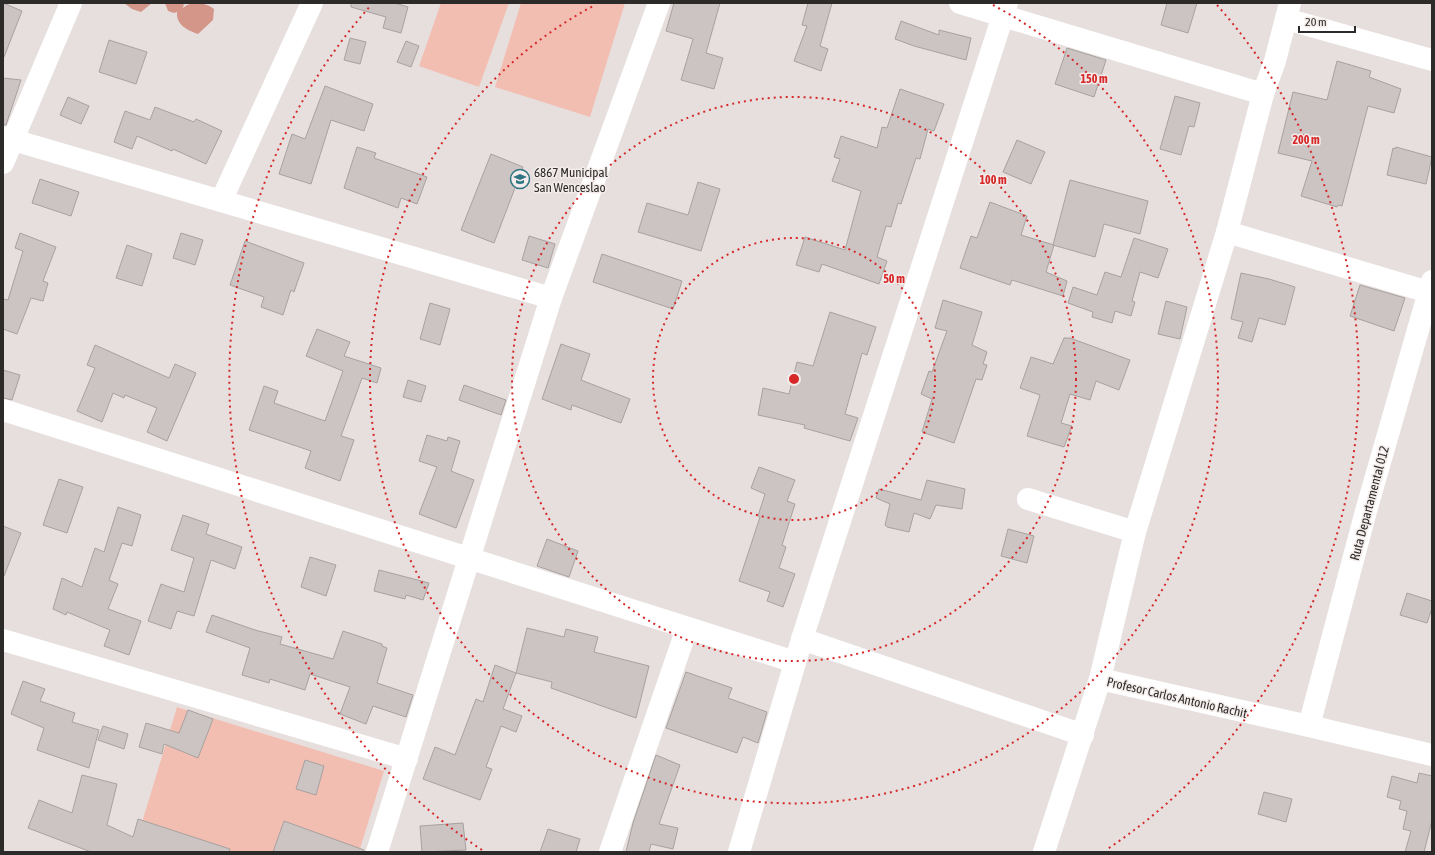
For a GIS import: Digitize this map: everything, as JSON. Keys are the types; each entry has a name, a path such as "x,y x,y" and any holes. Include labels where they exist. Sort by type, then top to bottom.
{"street":[{"path":"3,163 8,139 71,3"},
{"path":"221,201 312,3"},
{"path":"377,852 551,298 659,3"},
{"path":"960,3 1005,10 1263,94"},
{"path":"739,852 802,639 1005,10"},
{"path":"1100,679 1135,532 1227,232 1263,94 1275,61 1288,11 1432,60"},
{"path":"8,139 551,298"},
{"path":"1227,232 1431,289"},
{"name":"Ruta Departamental 012","path":"1309,726 1366,511 1431,289"},
{"path":"3,410 795,662"},
{"path":"1028,499 1135,532"},
{"path":"610,852 687,628"},
{"path":"802,639 1083,735"},
{"path":"3,640 407,759"},
{"name":"Profesor Carlos Antonio Rachit","path":"1044,852 1100,679 1432,754"}],"shaded area":[{"path":"124,3 152,3 141,12 132,9"},
{"path":"165,3 184,3 183,8 187,5 202,3 214,9 213,20 198,34 190,31 180,24 177,17 177,12 174,13 168,11"},
{"path":"441,3 509,3 479,87 419,66"},
{"path":"521,3 625,3 590,117 495,87"},
{"path":"177,707 384,771 359,852 133,852"}],"building":[{"path":"3,3 22,11 4,57 3,57"},
{"path":"351,3 395,3 408,7 401,33 383,28 386,17 351,7"},
{"path":"674,3 720,3 706,53 723,58 714,89 681,80 693,39 666,31"},
{"path":"808,3 832,3 820,46 828,49 821,71 794,61 807,26 802,25"},
{"path":"1167,3 1197,3 1188,33 1161,25"},
{"path":"901,21 939,35 939,30 971,38 966,60 914,46 895,39"},
{"path":"350,38 366,42 360,64 344,60"},
{"path":"109,40 147,52 136,84 99,72"},
{"path":"406,41 419,46 411,67 397,62"},
{"path":"1067,48 1106,60 1094,97 1055,84"},
{"path":"1337,61 1371,71 1369,77 1401,89 1394,113 1368,106 1342,206 1338,205 1337,207 1301,196 1312,161 1278,153 1293,92 1327,100"},
{"path":"3,78 21,80 6,125 3,125"},
{"path":"325,86 373,104 364,131 331,120 311,184 279,174 292,134 305,139"},
{"path":"900,89 944,104 934,131 928,129 920,159 916,158 901,204 898,203 891,227 886,226 877,257 887,261 879,284 822,264 819,272 796,265 805,237 845,250 861,191 832,181 840,159 834,157 841,136 877,148 882,127 887,128"},
{"path":"1175,96 1200,103 1194,127 1189,126 1181,155 1160,149"},
{"path":"68,97 89,106 81,124 60,115"},
{"path":"155,107 194,122 196,119 222,131 206,164 173,149 172,151 137,136 132,149 114,142 125,111 150,120"},
{"path":"1017,140 1045,152 1031,184 1003,172"},
{"path":"357,147 376,153 374,158 427,177 417,204 401,198 398,208 344,188"},
{"path":"1396,147 1432,157 1426,184 1387,175 1393,148 1395,149"},
{"path":"491,154 523,167 494,243 461,230"},
{"path":"40,179 79,192 71,216 32,203"},
{"path":"1070,180 1148,201 1140,234 1104,224 1095,257 1053,245"},
{"path":"698,182 720,189 701,251 638,232 647,203 688,215"},
{"path":"990,202 1027,216 1021,235 1054,245 1046,272 1067,281 1063,296 1012,280 1010,285 960,268 971,236 977,238"},
{"path":"20,233 56,247 43,281 48,283 43,301 31,298 17,334 3,329 3,299 8,300 23,251 15,248"},
{"path":"181,233 203,240 195,265 173,258"},
{"path":"529,236 555,244 548,268 522,260"},
{"path":"1134,238 1168,249 1158,278 1140,272 1132,301 1135,302 1131,316 1115,311 1112,323 1092,317 1093,312 1068,303 1073,287 1097,295 1105,272 1121,277"},
{"path":"245,241 304,263 294,292 291,290 283,315 261,307 264,297 230,285"},
{"path":"127,245 152,254 142,286 116,278"},
{"path":"602,254 682,281 673,309 593,282"},
{"path":"1241,273 1269,279 1295,287 1285,325 1259,318 1252,342 1238,338 1243,322 1231,319"},
{"path":"1360,285 1405,298 1394,331 1350,316"},
{"path":"943,300 982,312 972,345 987,352 983,364 987,365 982,380 976,379 954,443 922,432 932,399 921,394 929,371 932,372 947,331 935,328"},
{"path":"1166,301 1187,307 1180,339 1158,334"},
{"path":"430,303 450,309 440,345 420,339"},
{"path":"830,312 876,327 867,355 862,353 845,414 858,418 850,441 804,428 805,425 758,415 763,388 789,394 797,362 813,366"},
{"path":"317,329 350,342 344,356 381,368 377,383 362,378 341,436 354,440 340,481 305,468 311,451 249,430 264,386 278,391 274,403 325,421 343,371 306,356"},
{"path":"1064,338 1070,338 1130,360 1119,390 1096,381 1090,400 1070,394 1061,423 1072,426 1064,447 1027,436 1040,395 1020,388 1031,357 1053,364"},
{"path":"561,344 590,354 581,380 630,399 621,423 572,405 571,410 542,399"},
{"path":"95,345 169,378 175,364 196,373 167,441 147,432 157,408 125,395 124,398 113,393 102,422 77,411 95,368 87,365"},
{"path":"3,370 20,375 12,400 3,398"},
{"path":"408,380 426,386 421,402 403,397"},
{"path":"464,385 506,400 501,415 459,400"},
{"path":"427,435 447,441 448,437 460,441 451,471 474,480 456,528 419,514 437,467 419,461"},
{"path":"759,467 795,480 787,501 795,504 782,545 786,547 779,568 795,574 783,607 767,601 770,592 739,581 760,517 758,516 765,494 751,488"},
{"path":"59,479 83,487 67,533 43,525"},
{"path":"927,480 965,489 962,509 936,505 930,519 914,513 909,532 887,527 885,525 890,504 876,498 879,489 921,500"},
{"path":"118,507 141,515 132,546 122,543 109,580 118,584 108,609 141,621 129,655 104,646 110,630 67,612 66,615 53,609 62,578 82,587 95,548 104,552"},
{"path":"183,515 209,524 206,534 242,547 235,569 211,560 194,616 177,611 171,629 148,621 161,584 184,592 194,558 171,550"},
{"path":"3,526 21,533 4,576 3,576"},
{"path":"1008,529 1034,536 1027,563 1001,556"},
{"path":"547,539 578,551 569,577 537,566"},
{"path":"310,557 336,565 326,596 301,587"},
{"path":"379,570 429,583 423,600 406,595 405,599 374,591"},
{"path":"1407,593 1432,601 1432,608 1427,623 1400,615"},
{"path":"212,615 255,630 282,637 280,644 333,659 343,631 382,644 382,646 387,648 377,683 413,695 406,717 373,706 366,724 340,714 350,687 310,674 305,690 270,679 269,683 242,675 250,648 206,632"},
{"path":"527,628 564,637 566,629 598,637 594,652 649,666 636,718 551,688 552,682 516,673"},
{"path":"495,665 516,673 503,709 522,716 516,732 501,726 486,767 492,769 480,800 423,779 435,747 455,755 476,699 483,702"},
{"path":"686,672 732,688 728,698 767,712 758,743 743,737 737,753 666,728"},
{"path":"23,681 45,689 40,701 75,713 72,722 99,730 89,768 37,750 44,728 11,714"},
{"path":"188,710 213,719 198,758 164,744 162,754 139,747 146,723 179,733"},
{"path":"103,726 128,734 124,749 98,740"},
{"path":"656,755 680,765 659,824 678,828 673,849 651,844 649,852 626,852 633,823"},
{"path":"305,760 324,766 316,795 296,789"},
{"path":"1419,773 1432,776 1432,820 1424,852 1405,852 1411,831 1403,829 1407,811 1399,809 1401,801 1387,797 1392,776 1417,783"},
{"path":"82,775 117,784 107,825 133,837 138,819 230,849 229,852 91,852 28,828 39,800 72,813"},
{"path":"1264,792 1292,799 1286,822 1258,814"},
{"path":"284,821 364,850 363,852 273,852"},
{"path":"463,823 466,850 422,852 420,826"},
{"path":"548,829 580,839 576,852 540,852"}],"place":[{"name":"6867 Municipal San Wenceslao","path":"520,179"}]}
